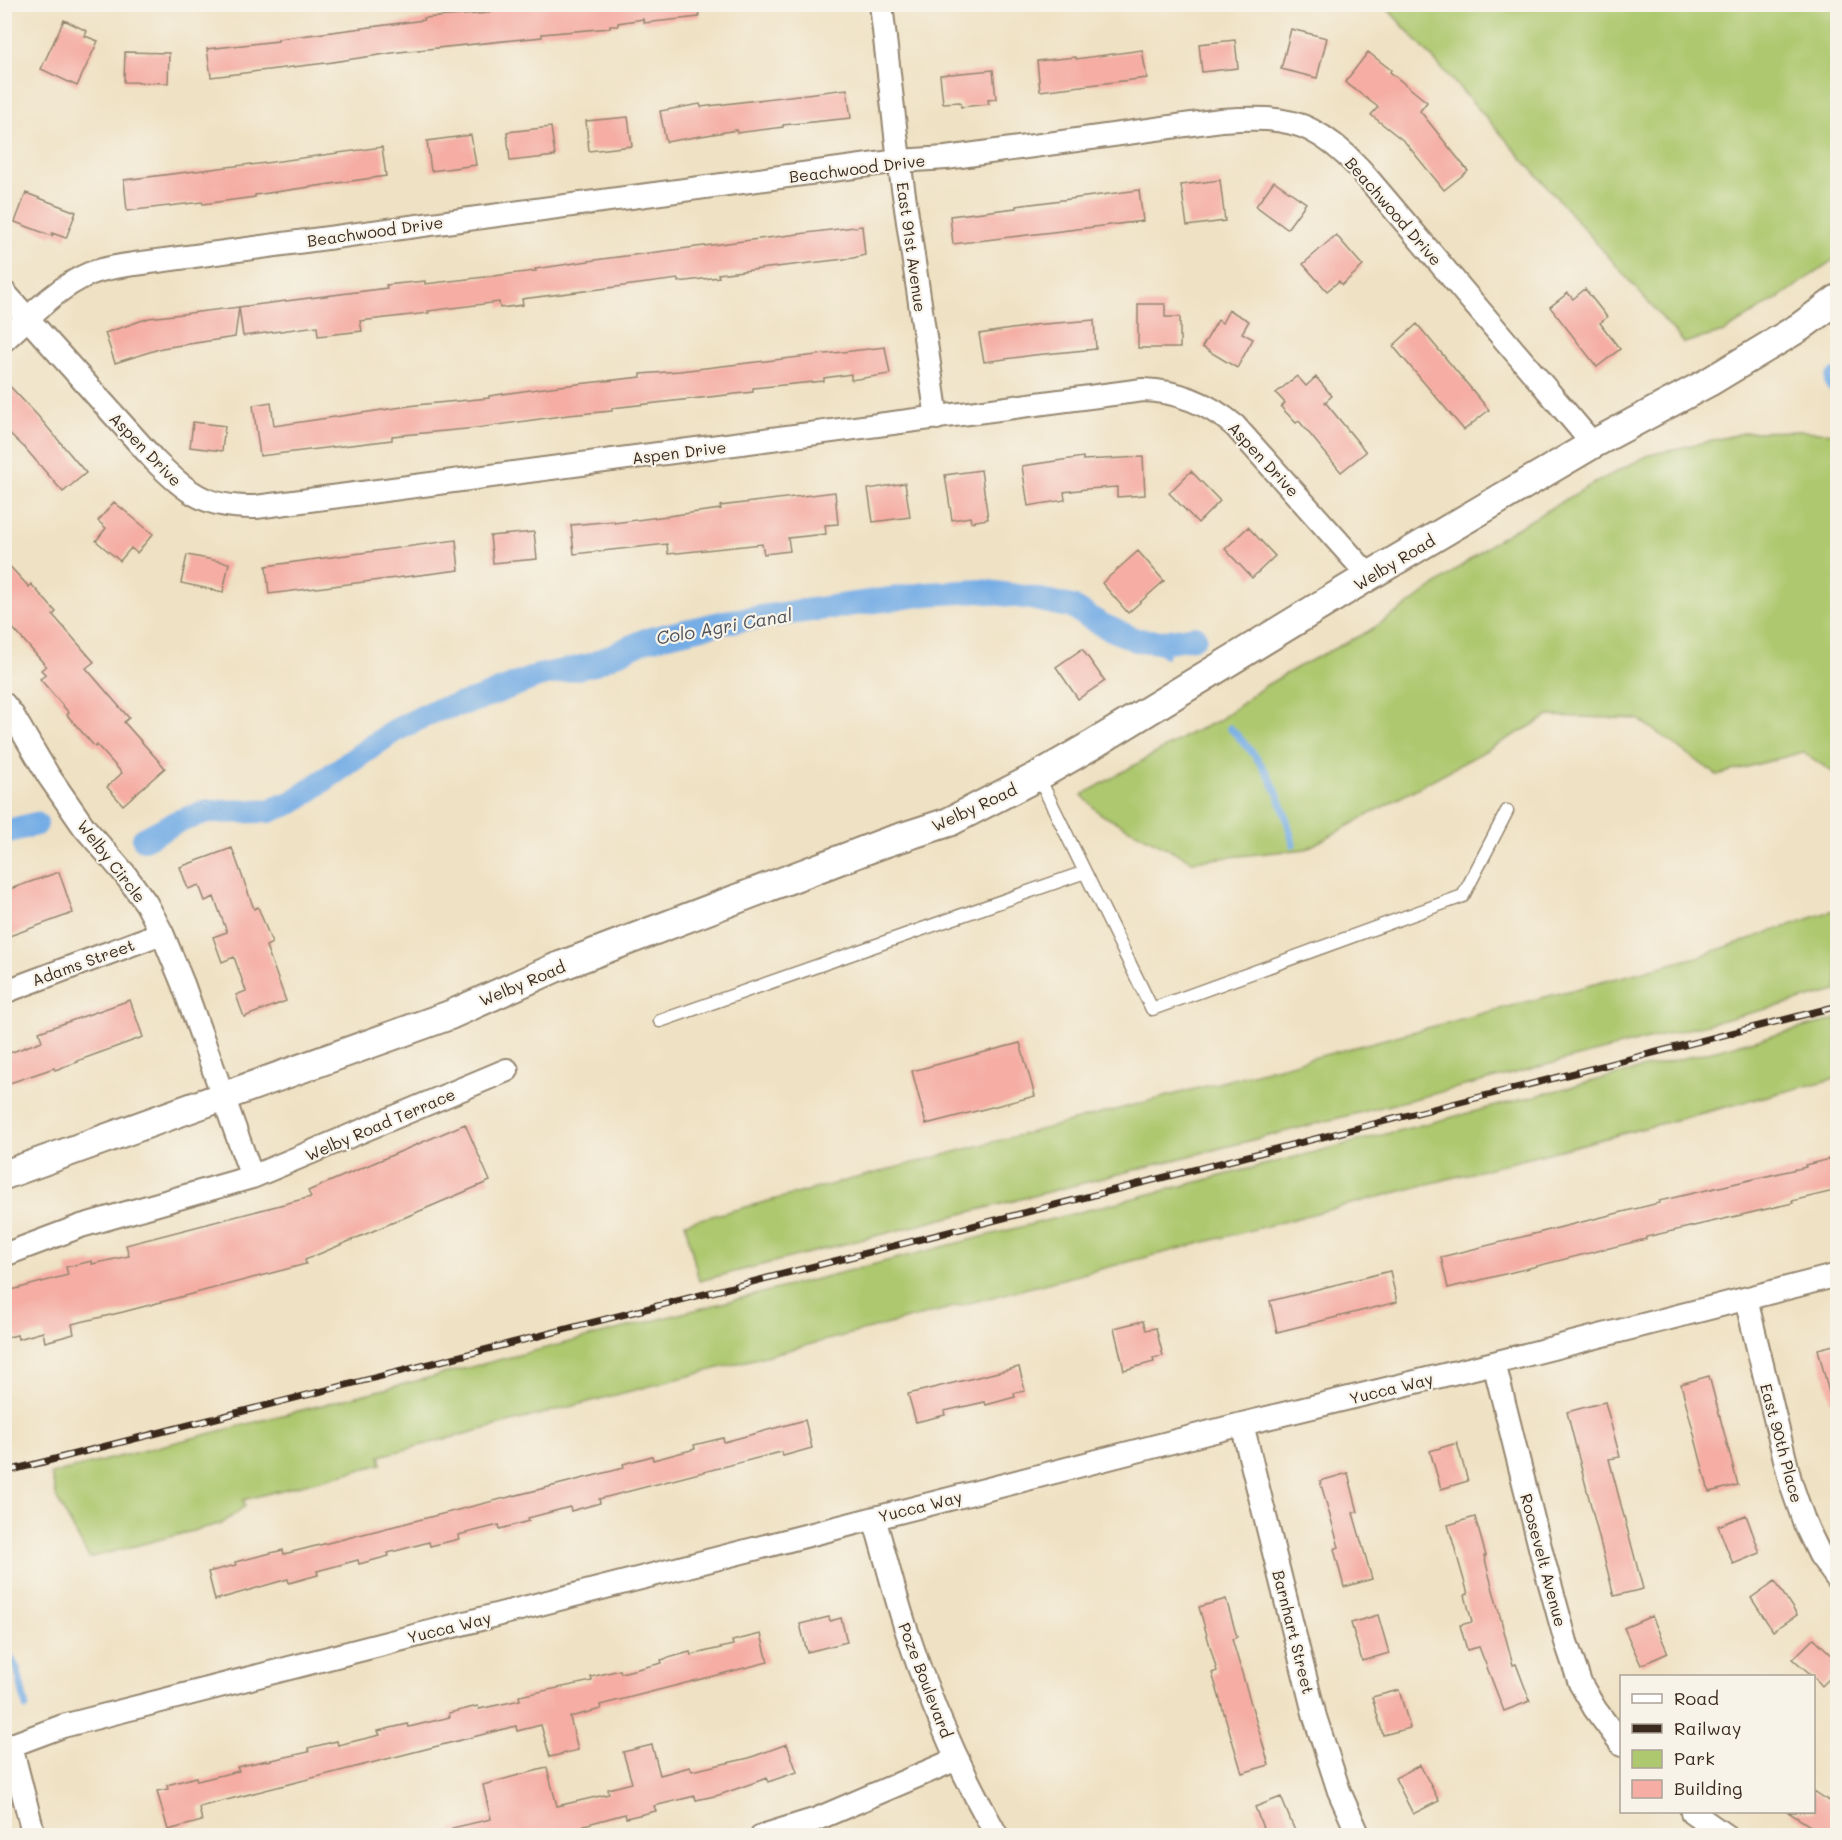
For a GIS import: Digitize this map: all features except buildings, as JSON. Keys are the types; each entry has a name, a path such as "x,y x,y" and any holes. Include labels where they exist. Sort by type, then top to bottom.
{"street":[{"name":"East 91st Avenue","path":"881,4 899,161 937,418"},
{"name":"Beachwood Drive","path":"4,340 71,283 91,274 118,267 899,161 946,158 1247,118 1273,120 1310,129 1343,152 1593,444"},
{"name":"Aspen Drive","path":"4,292 179,485 206,501 222,506 238,508 279,504 1143,390 1176,395 1208,407 1235,426 1369,576"},
{"name":"Welby Road","path":"4,1175 450,1015 555,968 884,843 950,822 1092,745 1369,576 1593,444 1709,382 1800,327 1838,299"},
{"name":"Welby Circle","path":"4,704 48,775 84,827 124,873 146,903 162,933 183,984 222,1096"},
{"name":"Adams Street","path":"4,992 162,933"},
{"name":"Welby Road Terrace","path":"4,1255 81,1226 252,1177 507,1070"},
{"path":"222,1096 252,1177"},
{"name":"Yucca Way","path":"8,1747 63,1725 1242,1424 1494,1363 1838,1275"},
{"name":"East 90th Place","path":"1746,1299 1791,1484 1805,1524 1820,1555 1838,1580"},
{"name":"Roosevelt Avenue","path":"1494,1363 1566,1642 1580,1683 1599,1716 1620,1742"},
{"name":"Barnhart Street","path":"1242,1424 1316,1717 1339,1791 1359,1836"},
{"name":"Poze Boulevard","path":"874,1518 906,1629 935,1709 957,1759 997,1836"},
{"path":"8,1747 34,1836"},
{"path":"762,1836 817,1819 957,1759"},
{"path":"1693,1813 1726,1836"}],"lane":[{"path":"1038,776 1152,1009 1463,896 1507,811"},
{"path":"660,1021 1085,872"}],"green space":[{"path":"1384,5 1837,5 1837,257 1724,332 1684,343 1494,126"},
{"path":"1748,432 1837,433 1837,775 1803,752 1717,775 1638,719 1549,716 1306,849 1192,861 1100,814 1082,795 1193,732 1218,721 1265,686 1298,667 1369,631 1410,604 1495,541 1589,486 1649,455"},
{"path":"1837,909 1837,991 699,1281 685,1223 1697,957"},
{"path":"1837,1019 1837,1078 380,1456 382,1464 243,1500 245,1506 223,1523 89,1558 57,1499 51,1474"}],"waterway":[{"name":"Colo Agri Canal","path":"144,839 177,822 206,812 269,811 293,802 394,731 434,711 476,700 538,676 591,665 646,640 725,622 927,594 981,591 1072,607 1102,625 1136,640 1162,642 1195,637"},
{"path":"1153,641 1165,655"},
{"path":"1230,728 1254,755 1271,781 1278,794 1293,844"},
{"name":"Colo Agri Canal","path":"4,832 36,824"},
{"path":"4,1647 17,1668 26,1707"}],"railway":[{"path":"4,1472 1838,1006"}]}
